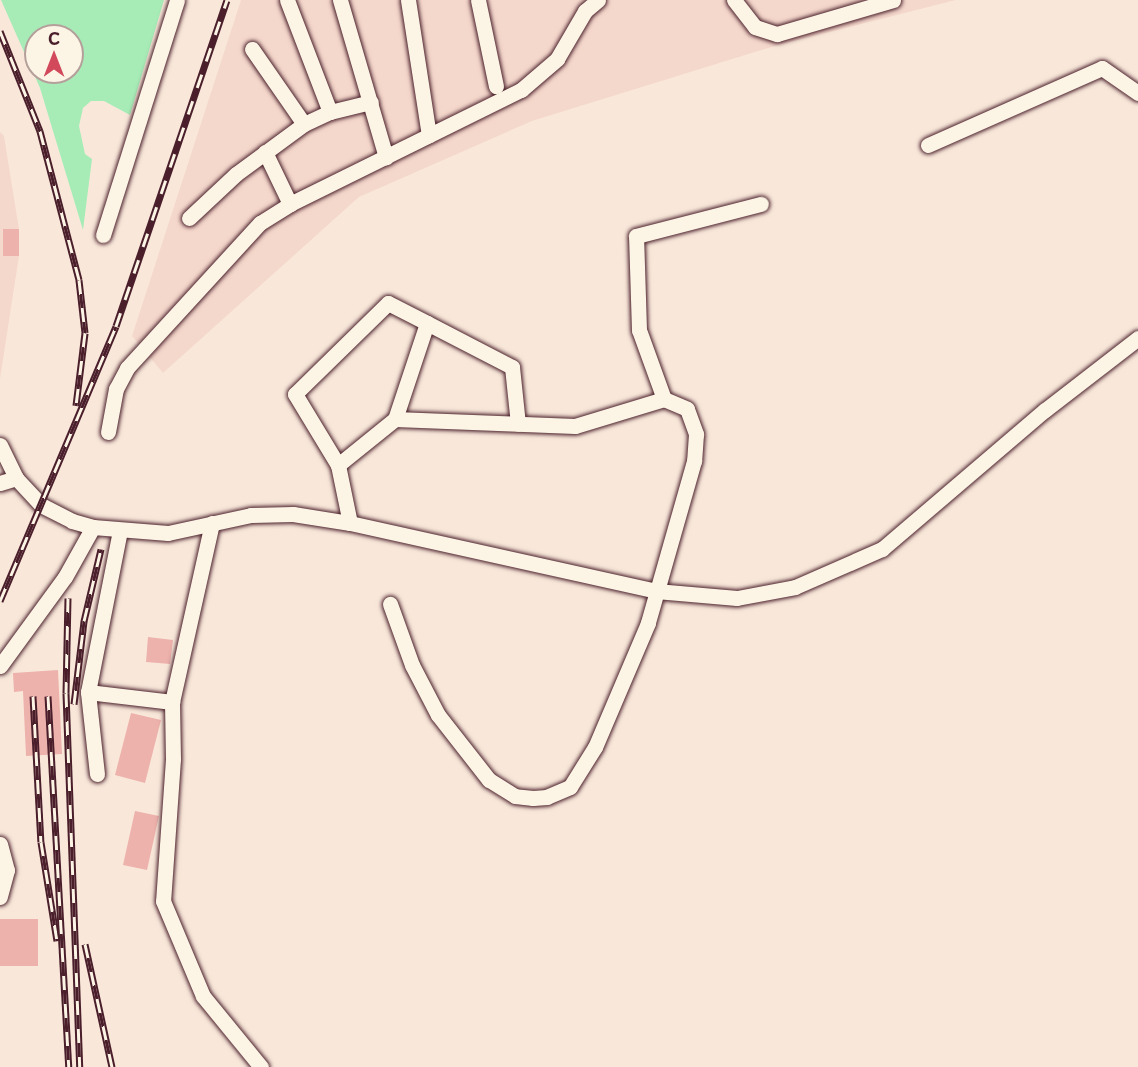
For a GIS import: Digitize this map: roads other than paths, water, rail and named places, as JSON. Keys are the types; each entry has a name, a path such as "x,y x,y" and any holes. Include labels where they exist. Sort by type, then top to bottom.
{"street":[{"path":"103,235 177,0"},
{"path":"287,0 330,112"},
{"path":"340,0 386,157"},
{"path":"408,0 429,135"},
{"path":"478,0 496,86"},
{"path":"577,0 581,22"},
{"path":"108,432 116,389 127,369 246,236 290,204 501,102 535,80 557,59 581,22 585,11 598,0"},
{"path":"734,0 755,27 777,34 893,0"},
{"path":"252,49 304,124"},
{"path":"928,145 1102,68 1138,93"},
{"path":"189,218 265,152 304,124 330,112 371,102"},
{"path":"265,152 290,204"},
{"path":"664,399 639,330 636,236 761,204"},
{"path":"350,523 338,465 295,394 388,303 512,367 518,424"},
{"path":"338,465 395,419 426,323"},
{"path":"0,445 16,478 54,513 93,527 120,531 168,533 251,515 293,514 350,523 656,591 711,598 770,594 824,576 882,549 1045,410 1138,338"},
{"path":"390,604 417,676 463,752 500,789 533,798 560,793 583,771 639,645 694,461 696,434 687,409 664,399 575,426 395,419"},
{"path":"0,483 16,478"},
{"path":"212,523 172,702 173,759 163,901 203,996 261,1067"},
{"path":"0,666 65,577 93,527"},
{"path":"97,774 88,692 120,531"},
{"path":"88,692 172,702"},
{"path":"0,844 7,870 0,897"}],"railway":[{"path":"0,601 116,326 227,0"},
{"path":"0,31 40,131 79,280 85,333 76,405"},
{"path":"74,704 84,621 101,549"},
{"path":"68,598 66,693 80,1067"},
{"path":"33,696 41,842 57,941"},
{"path":"48,696 69,1067"},
{"path":"85,944 112,1067"}]}
